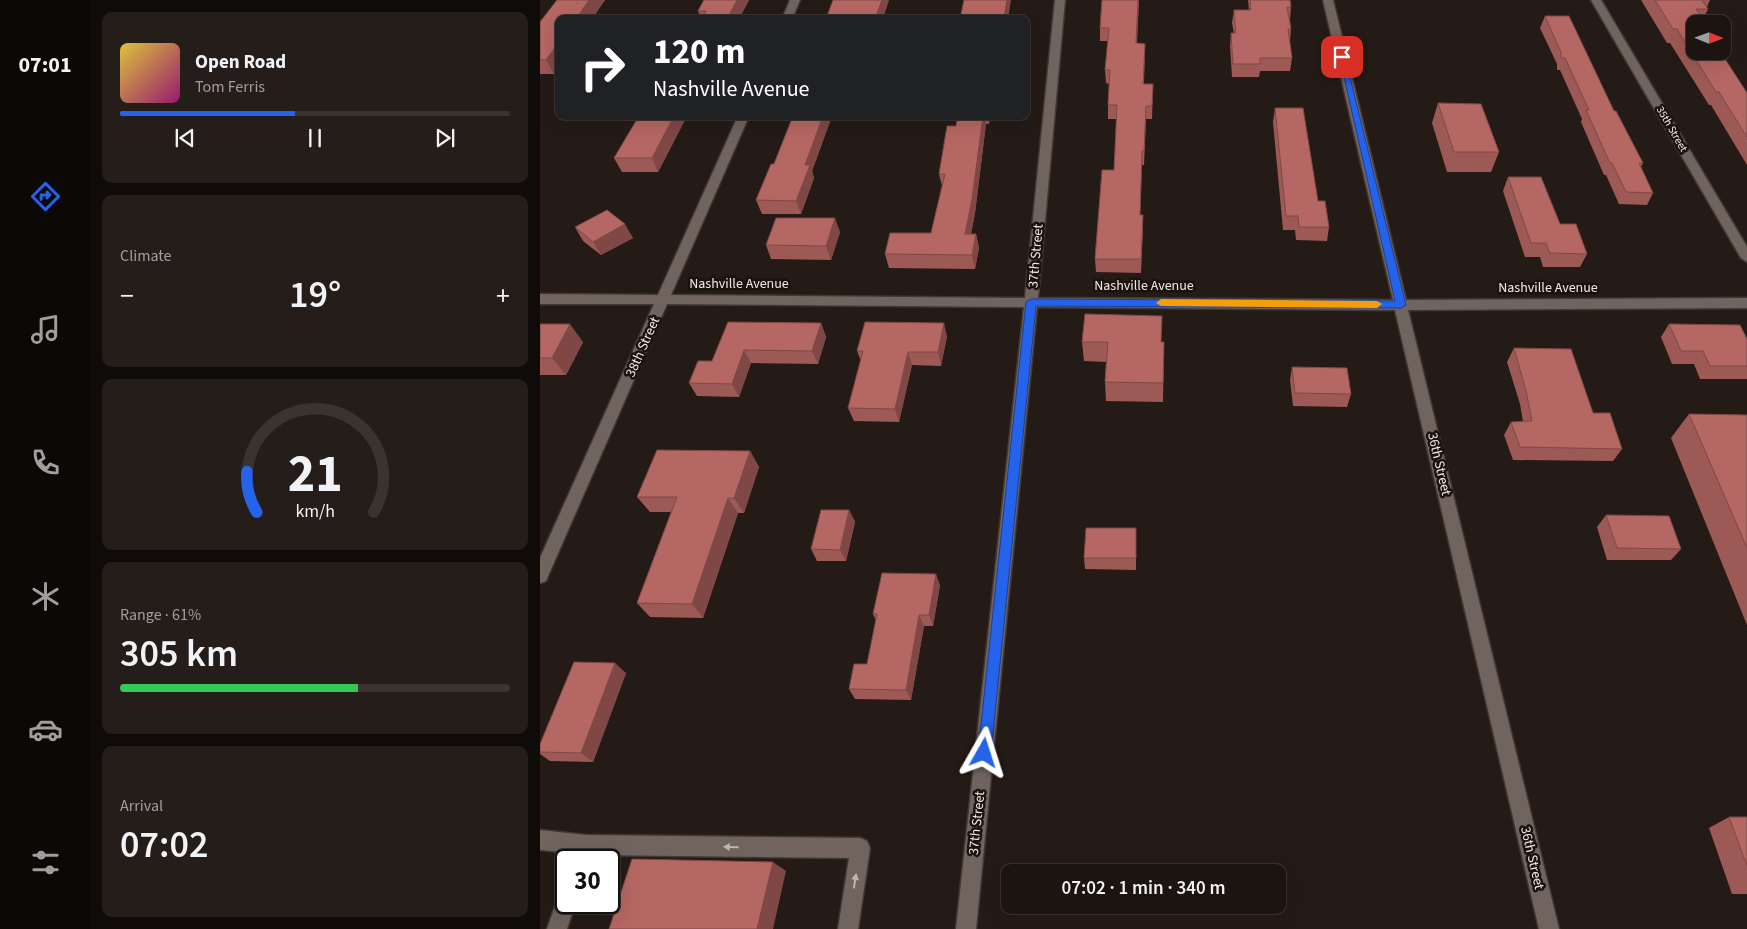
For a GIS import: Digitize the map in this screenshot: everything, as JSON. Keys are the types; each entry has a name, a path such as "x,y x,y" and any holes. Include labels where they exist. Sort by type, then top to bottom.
{"street":[{"path":"789,15 795,0"},
{"name":"37th Street","path":"966,929 1031,302 1060,0"},
{"name":"36th Street","path":"1328,0 1548,929"},
{"name":"35th Street","path":"1596,0 1747,258"},
{"name":"38th Street","path":"540,576 742,120"},
{"name":"Nashville Avenue","path":"540,299 1401,305 1747,303"},
{"path":"540,840 570,849"},
{"path":"620,852 860,848 848,929"},
{"path":"556,929 562,914"}],"building":[{"path":"557,0 589,0 579,15 555,15 555,48 546,60 540,60 540,22"},
{"path":"704,0 737,0 729,15 704,15 706,11 698,11"},
{"path":"833,0 882,0 876,15 827,15"},
{"path":"964,0 1007,0 1005,15 961,15"},
{"path":"1102,0 1138,0 1136,43 1145,44 1143,84 1153,84 1152,106 1146,106 1144,151 1142,151 1140,215 1143,215 1141,259 1095,259 1102,170 1114,170 1117,105 1108,105 1110,70 1105,70 1109,28 1100,28"},
{"path":"1250,0 1290,0 1291,7 1287,7 1291,29 1288,29 1292,58 1260,58 1260,64 1233,64 1231,33 1236,33 1234,10 1251,10"},
{"path":"1655,0 1702,0 1708,9 1696,9 1700,15 1686,15 1686,44 1677,29 1673,29"},
{"path":"1545,16 1569,16 1614,111 1616,111 1643,163 1639,163 1653,193 1626,192 1612,163 1610,163 1586,110 1589,110 1565,58 1561,58 1561,52"},
{"path":"1696,60 1726,60 1747,93 1747,137 1719,92 1716,92"},
{"path":"1438,103 1481,104 1499,152 1454,152"},
{"path":"1275,108 1303,108 1318,201 1325,201 1329,227 1299,227 1298,216 1286,216"},
{"path":"637,120 672,120 652,158 614,158"},
{"path":"791,120 822,120 805,165 810,165 796,201 756,200 771,164 774,164"},
{"path":"957,120 982,120 972,199 965,234 976,234 972,255 885,254 890,233 931,233 945,174 939,174 947,126 956,126"},
{"path":"1508,177 1541,177 1560,224 1576,224 1587,254 1550,253 1546,243 1531,243"},
{"path":"607,210 625,224 593,242 575,227"},
{"path":"776,218 835,218 826,246 766,245"},
{"path":"1085,314 1162,316 1161,342 1164,342 1163,383 1105,382 1108,342 1082,342"},
{"path":"728,322 821,323 812,351 744,350 732,384 689,383 698,361 712,361"},
{"path":"865,322 944,323 938,352 908,352 895,409 848,408 863,351 857,351"},
{"path":"540,324 570,324 552,358 540,358"},
{"path":"1669,324 1740,325 1747,339 1747,366 1710,366 1703,351 1681,351"},
{"path":"1514,348 1571,349 1593,413 1610,413 1622,449 1520,447 1511,422 1532,421"},
{"path":"1292,367 1347,368 1351,394 1295,393"},
{"path":"1689,414 1747,415 1747,548"},
{"path":"657,450 750,451 734,498 728,498 692,604 637,603 677,497 637,497"},
{"path":"821,510 849,510 840,550 811,549"},
{"path":"1606,515 1669,516 1681,549 1617,548"},
{"path":"1086,528 1136,528 1136,558 1084,558"},
{"path":"882,573 936,574 929,615 919,615 906,690 849,689 854,664 867,664 877,614 873,614"},
{"path":"574,662 615,663 581,753 540,752 540,744"},
{"path":"1729,817 1747,817 1747,866"},
{"path":"632,859 773,862 757,929 609,929 614,914 620,914 620,896"}],"slow traffic":[{"path":"1161,303 1377,304"}],"route":[{"path":"984,753 1031,302 1401,305 1342,57"}]}
